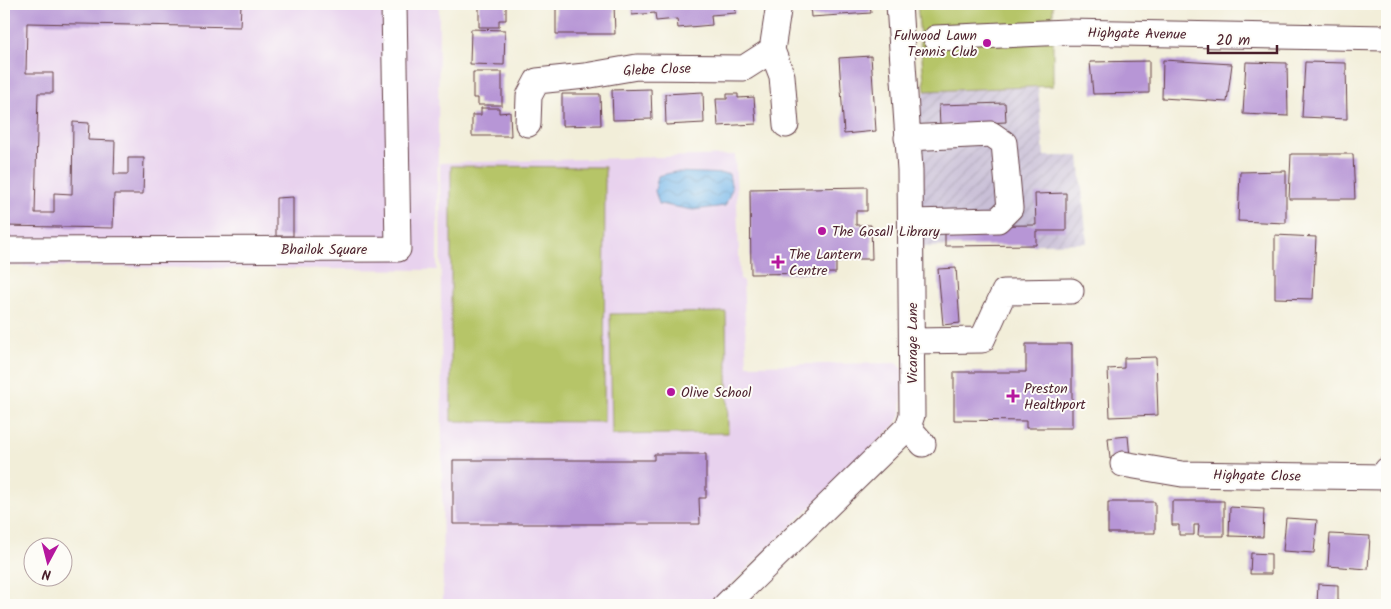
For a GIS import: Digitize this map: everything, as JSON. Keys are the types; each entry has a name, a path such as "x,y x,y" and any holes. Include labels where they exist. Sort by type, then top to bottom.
{"street":[{"name":"Bhailok Square","path":"4,250 398,249 394,4"},
{"path":"779,4 772,50 782,76 786,125"},
{"name":"Vicarage Lane","path":"726,605 916,436 912,415 911,222 899,4"},
{"name":"Highgate Avenue","path":"936,38 1067,32 1387,38"},
{"name":"Glebe Close","path":"528,124 529,96 537,81 586,76 637,67 744,68 772,50"},
{"path":"907,138 991,134 1004,143 1010,208 998,220 911,222"},
{"path":"913,341 982,340 1004,292 1071,290"},
{"name":"Highgate Close","path":"1122,464 1182,474 1385,477 1387,470"}],"shaded area":[{"path":"4,4 439,4 437,270 4,266"},
{"path":"1038,87 1044,156 1079,156 1087,243 919,247 918,105 925,91"},
{"name":"Olive School","path":"735,155 740,279 743,280 747,365 896,363 903,370 901,415 896,424 710,605 443,605 440,163"}],"green space":[{"name":"Fulwood Lawn Tennis Club","path":"917,4 1053,4 1053,86 925,91"},
{"path":"451,166 605,167 604,422 451,421"},
{"path":"726,312 728,433 612,435 610,314"}],"water":[{"path":"675,172 729,174 732,189 725,206 693,210 659,204 655,191 658,176"}],"building":[{"path":"4,4 241,4 240,27 27,23 26,73 53,73 53,93 38,93 35,213 54,213 54,193 72,194 73,122 89,123 88,140 115,141 114,174 128,174 128,158 144,158 143,194 114,194 113,228 4,226"},
{"path":"479,4 506,4 506,20 499,20 499,27 479,27"},
{"path":"556,4 614,4 615,34 556,34"},
{"path":"631,4 735,4 736,13 711,15 712,25 678,28 677,19 656,21 655,13 632,15"},
{"path":"810,4 870,4 871,13 811,17"},
{"path":"471,29 505,30 504,65 470,64"},
{"path":"871,56 876,131 844,134 839,58"},
{"path":"1163,60 1232,64 1227,102 1162,98"},
{"path":"1149,61 1149,93 1093,94 1090,62"},
{"path":"1246,62 1287,63 1288,116 1243,114"},
{"path":"1305,62 1346,63 1347,119 1302,117"},
{"path":"473,72 502,72 502,105 478,105 478,98 473,98"},
{"path":"651,89 652,119 613,120 612,90"},
{"path":"703,92 704,123 666,125 665,94"},
{"path":"562,94 600,94 601,125 562,126"},
{"path":"727,94 738,94 738,98 754,97 756,124 718,126 716,99 727,99"},
{"path":"1005,103 1006,122 940,125 939,105"},
{"path":"481,108 499,108 499,113 510,112 511,136 472,136 472,115 481,115"},
{"path":"1291,154 1353,154 1355,199 1289,199"},
{"path":"1286,171 1286,223 1238,221 1240,172"},
{"path":"867,187 867,211 856,211 856,225 871,225 872,259 836,259 836,273 751,274 750,189"},
{"path":"1066,193 1066,231 1036,231 1036,245 945,246 945,226 1036,225 1035,194"},
{"path":"293,197 293,236 276,236 276,198"},
{"path":"1275,235 1316,237 1313,299 1275,298"},
{"path":"956,268 960,323 943,325 938,269"},
{"name":"Preston Healthport","path":"1026,344 1072,344 1072,428 1026,428 1026,421 954,420 954,372 1026,372"},
{"path":"1156,357 1158,415 1110,417 1108,369 1124,368 1124,358"},
{"path":"1128,436 1130,457 1110,459 1108,438"},
{"path":"654,454 706,454 706,498 699,498 700,524 453,524 453,460 654,460"},
{"path":"1172,501 1224,501 1224,536 1198,536 1199,525 1194,525 1194,535 1179,535 1179,525 1172,525"},
{"path":"1108,502 1155,502 1155,533 1108,533"},
{"path":"1230,507 1264,509 1263,537 1229,536"},
{"path":"1286,518 1317,520 1314,553 1283,551"},
{"path":"1330,534 1370,536 1368,569 1328,566"},
{"path":"1251,553 1271,554 1271,574 1250,574"},
{"path":"1318,584 1338,585 1338,605 1317,605"}],"place":[{"name":"Fulwood Lawn Tennis Club","path":"987,43"},
{"name":"The Gosall Library","path":"822,231"},
{"name":"The Lantern Centre","path":"778,262"},
{"name":"Olive School","path":"671,392"},
{"name":"Preston Healthport","path":"1013,396"}]}
